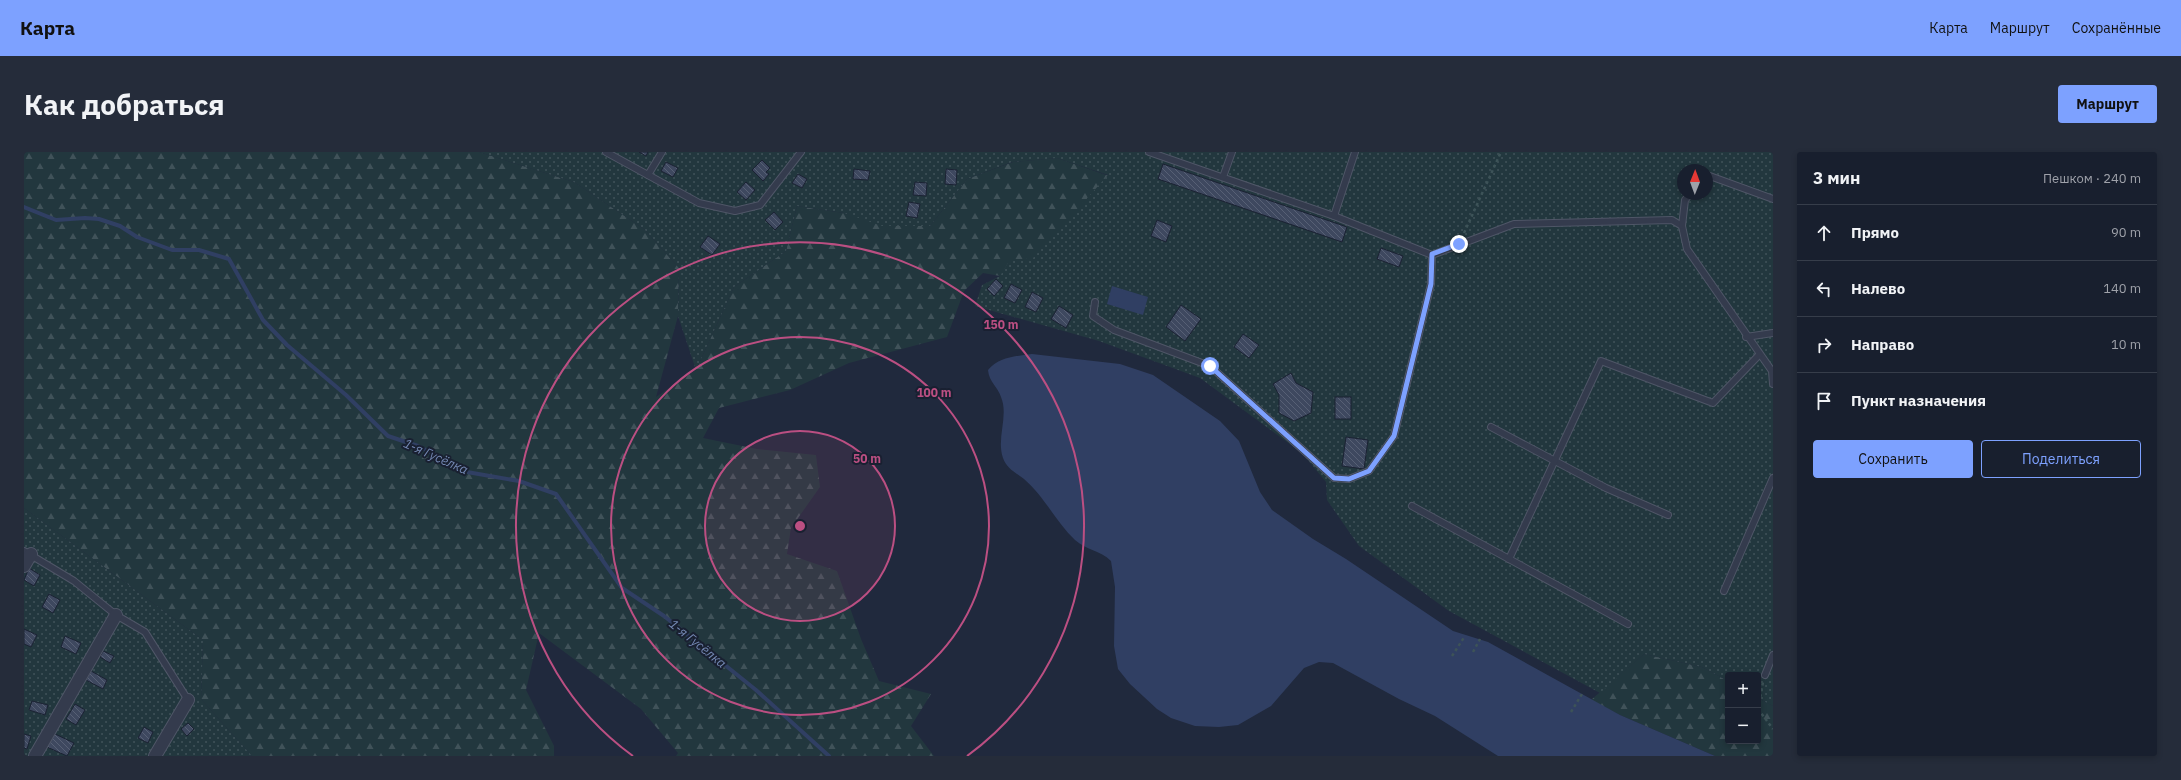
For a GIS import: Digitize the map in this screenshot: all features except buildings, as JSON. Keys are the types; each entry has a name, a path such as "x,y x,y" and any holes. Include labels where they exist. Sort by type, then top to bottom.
{"street":[{"path":"24,566 27,553"},
{"path":"35,756 116,615"},
{"path":"156,756 188,700"}],"lane":[{"path":"606,152 699,203 735,211 760,205 801,152"},
{"path":"648,175 662,152"},
{"path":"1149,152 1334,216 1432,254 1514,224 1672,220 1682,226"},
{"path":"1223,177 1232,152"},
{"path":"1334,216 1355,152"},
{"path":"1713,177 1773,199"},
{"path":"1685,200 1682,226 1686,249 1746,337 1772,371 1773,384"},
{"path":"1095,302 1093,316 1114,330 1210,366 1334,478 1349,479 1369,471 1394,436 1431,284 1432,254"},
{"path":"1746,337 1773,333"},
{"path":"1509,559 1601,361 1713,403 1759,355"},
{"path":"1491,427 1556,460 1606,488 1668,515"},
{"path":"1724,591 1773,478"},
{"path":"1412,506 1628,624"},
{"path":"27,553 74,582 116,615 145,632 188,700"},
{"path":"1765,675 1773,655"}],"path":[{"path":"1459,244 1501,152"},
{"path":"1452,656 1464,636"},
{"path":"1473,652 1480,639"},
{"path":"1758,708 1765,675"},
{"path":"1571,712 1582,694"},
{"path":"1761,713 1773,729"}],"green space":[{"path":"24,152 479,152 574,182 644,229 679,268 678,316 656,397 696,370 734,287 786,251 797,206 930,226 967,179 1013,162 1057,158 1109,176 1191,194 1000,276 983,273 964,291 947,337 849,363 790,390 719,408 703,438 757,449 816,455 820,487 791,528 787,554 837,571 861,639 879,681 931,694 911,726 934,756 676,756 678,753 641,709 539,633 526,690 554,746 554,756 252,756 201,699 203,640 24,508"},
{"path":"479,152 1773,152 1773,706 1761,700 1761,672 1725,672 1725,679 1702,667 1644,654 1600,693 1449,611 1359,546 1327,500 1326,482 1302,453 1200,378 1099,341 975,306 982,285 1000,276 1009,261 1033,258 1108,175 1057,158 1012,162 967,179 930,226 882,226 844,213 797,206 786,251 734,287 696,370 678,316 679,268 644,229 574,182"},
{"path":"24,508 203,640 201,699 252,756 24,756"},
{"path":"1644,654 1702,667 1725,679 1725,744 1761,744 1761,700 1773,706 1773,756 1715,756 1620,715 1591,700"}],"water":[{"path":"1112,286 1148,297 1143,315 1107,304"},
{"path":"1032,354 1120,364 1153,375 1220,421 1239,441 1260,492 1272,510 1313,539 1346,559 1453,631 1488,642 1620,715 1715,756 1498,756 1435,716 1399,699 1333,663 1319,662 1304,668 1271,706 1238,725 1219,727 1195,726 1171,718 1157,709 1130,684 1118,669 1114,646 1115,587 1111,561 1102,554 1075,540 1038,493 1024,479 1009,468 1003,458 1001,443 1004,412 1003,404 1000,393 990,378 988,370 997,362"}],"waterway":[{"name":"1-я Гусёлка","path":"24,207 56,220 85,218 99,219 120,226 137,237 172,250 199,250 229,259 263,320 287,345 346,395 388,436 418,446 467,472 519,481 556,494 622,588 664,616 756,690 829,756"}],"route":[{"path":"1210,366 1334,478 1349,479 1369,471 1394,436 1431,284 1432,254 1459,244"}]}
